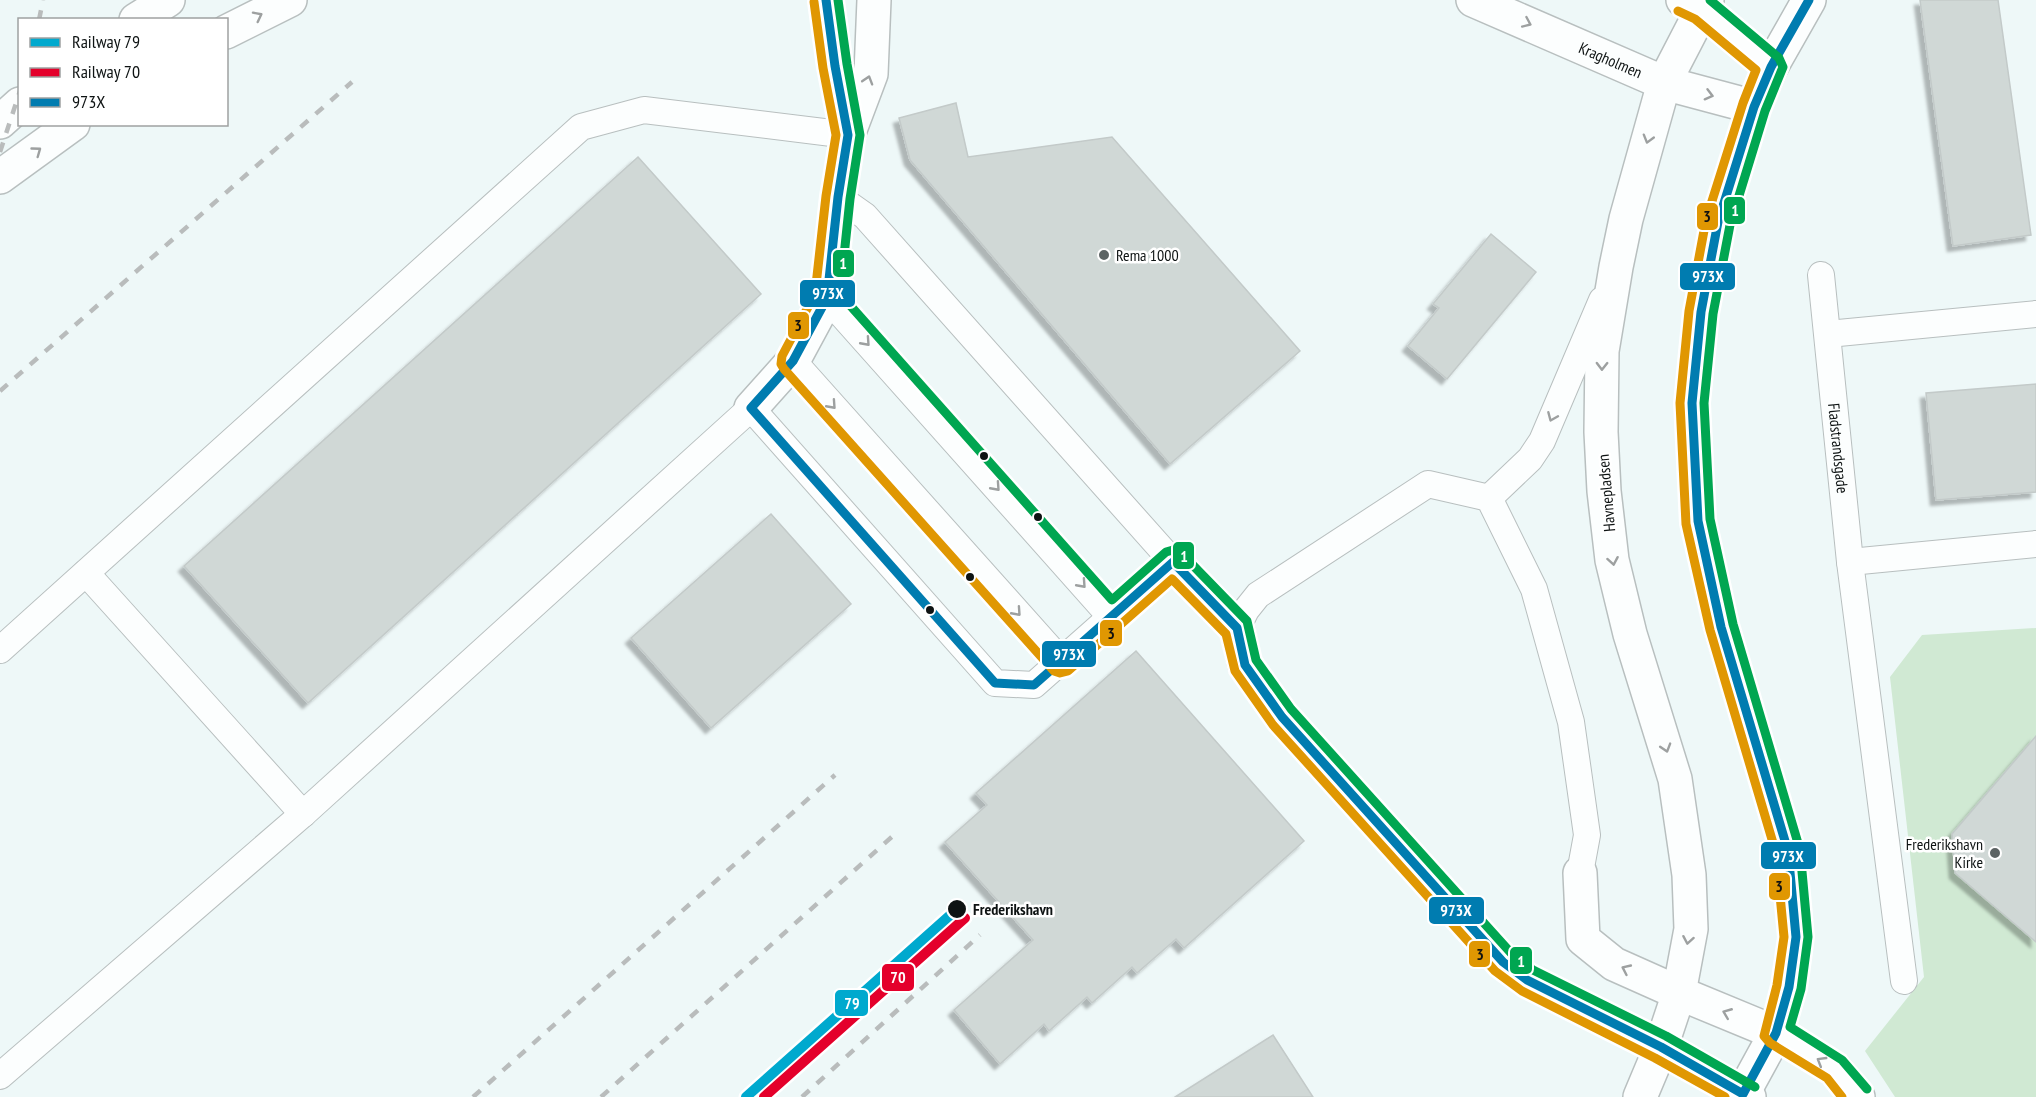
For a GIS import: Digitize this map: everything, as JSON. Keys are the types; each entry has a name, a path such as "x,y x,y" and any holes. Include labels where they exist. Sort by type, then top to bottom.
{"street":[{"path":"139,18 168,0"},
{"path":"228,31 290,0"},
{"path":"826,0 848,135"},
{"path":"750,408 794,361 827,298 838,197 848,135 871,74 873,0"},
{"name":"Kragholmen","path":"1473,0 1664,82 1754,107"},
{"path":"1237,628 1245,665 1282,717 1503,962 1527,980 1661,1047 1744,1096 1776,1033 1789,987 1796,937 1788,851 1720,627 1698,521 1692,403 1701,312 1718,222 1754,107 1771,68 1809,0"},
{"path":"1697,3 1771,68"},
{"name":"Havnepladsen","path":"1640,1097 1661,1047 1679,993 1690,929 1689,875 1677,790 1630,634 1612,560 1604,491 1601,432 1602,351 1626,219 1664,82 1697,3"},
{"path":"0,122 18,106"},
{"path":"0,177 70,126"},
{"path":"1581,873 1583,939 1614,964 1776,1033 1835,1069 1858,1097"}],"lane":[{"path":"0,650 581,127 645,110 848,135"},
{"path":"838,197 865,216 1173,562 1237,628 1246,610 1258,595 1428,484 1489,498"},
{"path":"1489,498 1530,459 1542,441 1616,267"},
{"name":"Fladstrandsgade","path":"1821,275 1850,562 1904,981"},
{"path":"827,298 1111,617"},
{"path":"1828,334 2036,314"},
{"path":"794,361 1061,661"},
{"path":"0,1076 303,814 750,408 995,683 1034,685 1173,562"},
{"path":"1489,498 1534,589 1571,722 1587,835 1581,873"},
{"path":"1850,562 2036,544"},
{"path":"86,573 303,814"}],"green space":[{"path":"2036,628 2036,1097 1895,1097 1865,1051 1924,977 1890,677 1922,635"}],"building":[{"path":"1920,0 1998,0 2031,235 1953,246"},
{"name":"Rema 1000","path":"956,103 968,157 1112,137 1300,351 1170,464 910,160 899,118"},
{"path":"638,157 761,294 308,703 184,566"},
{"path":"1491,234 1536,272 1447,379 1408,346 1439,308 1433,304"},
{"path":"2036,384 2036,492 1936,500 1926,393"},
{"path":"771,514 851,604 711,728 631,638"},
{"path":"1136,651 1304,841 1184,948 1176,939 1137,973 1132,967 1092,1003 1087,997 1049,1031 1044,1024 1000,1064 954,1010 1033,940 945,842 987,805 976,793"},
{"name":"Frederikshavn Kirke","path":"2036,736 2036,942 1955,873 1952,834"},
{"path":"1273,1035 1313,1097 1175,1097"}],"railway":[{"path":"39,18 43,0"},
{"path":"0,391 352,82"},
{"path":"0,152 18,97"},
{"path":"473,1097 835,775"},
{"path":"601,1097 895,834"},
{"path":"802,1097 980,935"}],"rail line":[{"name":"79","path":"746,1097 957,909"},
{"name":"70","path":"764,1097 965,918"}],"transit line":[{"name":"973X","path":"826,0 848,135 838,197 827,298 793,361 751,408 995,683 1034,685 1173,562 1237,628 1245,665 1282,717 1503,962 1527,980 1661,1047 1743,1094 1776,1033 1789,987 1796,937 1788,851 1721,627 1698,521 1692,403 1701,312 1718,222 1754,107 1771,67 1809,0"},
{"name":"1","path":"838,0 860,135 850,199 840,294 1112,600 1166,552 1173,550 1182,554 1247,621 1256,660 1291,709 1511,953 1533,970 1666,1036 1755,1087"},
{"name":"1","path":"1710,0 1779,58 1783,67 1765,111 1730,225 1713,314 1704,403 1710,519 1733,624 1800,850 1808,937 1801,989 1790,1027 1842,1060 1867,1089"},
{"name":"3","path":"814,2 823,68 836,135 826,196 815,294 782,356 781,364 784,369 1054,671 1060,673 1068,671 1172,579 1226,634 1235,671 1273,725 1495,971 1522,991 1655,1058 1725,1097"},
{"name":"3","path":"1678,11 1695,19 1756,70 1743,103 1706,220 1689,311 1680,403 1686,524 1710,630 1776,853 1784,937 1777,985 1764,1036 1770,1043 1827,1078 1842,1097"}],"place":[{"name":"Rema 1000","path":"1104,255"},
{"name":"Frederikshavn Kirke","path":"1995,853"},
{"name":"Frederikshavn","path":"957,909"}]}
